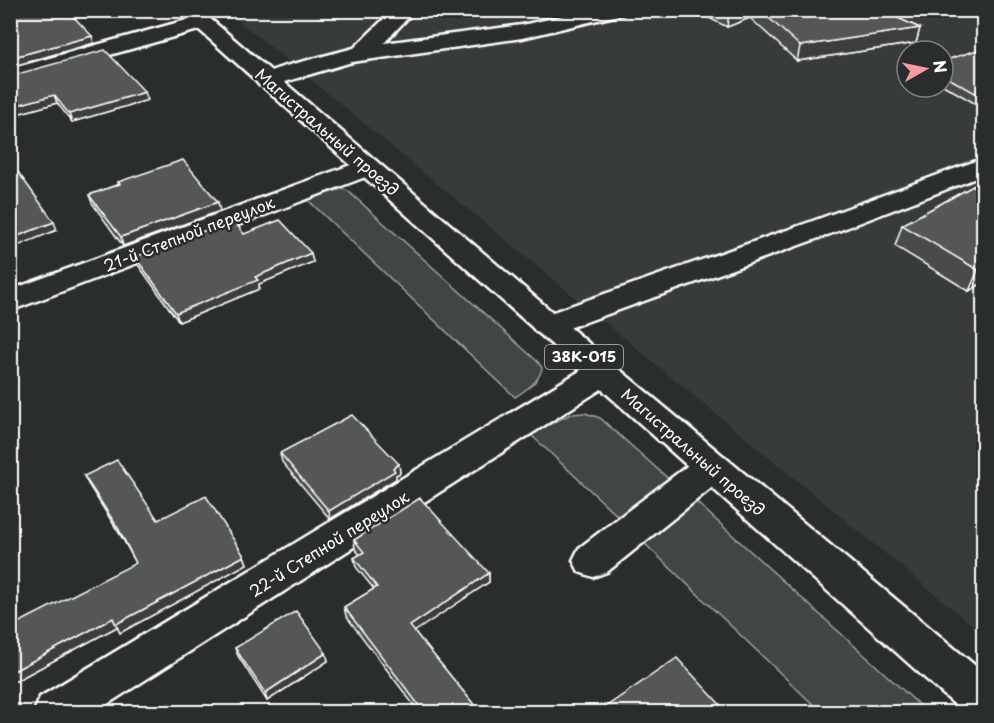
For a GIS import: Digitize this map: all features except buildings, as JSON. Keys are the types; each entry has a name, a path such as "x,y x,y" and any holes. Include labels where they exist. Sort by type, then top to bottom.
{"main road":[{"path":"362,53 405,10"},
{"path":"267,80 315,64 362,53 477,39 572,23 616,10"},
{"path":"10,76 194,16"},
{"name":"Магистральный проезд","path":"194,16 602,373 984,702"},
{"path":"547,325 820,228 984,166"},
{"name":"21-й Степной переулок","path":"10,301 367,167"},
{"name":"22-й Степной переулок","path":"56,712 602,373"},
{"path":"593,560 712,467"}],"shaded area":[{"path":"226,11 983,11 983,634 277,52"},
{"path":"342,189 348,191 538,362 542,368 541,373 532,385 515,397 307,199"},
{"path":"585,413 600,418 672,482 622,520 530,434 571,414"},
{"path":"694,500 927,712 821,712 640,539"}]}
